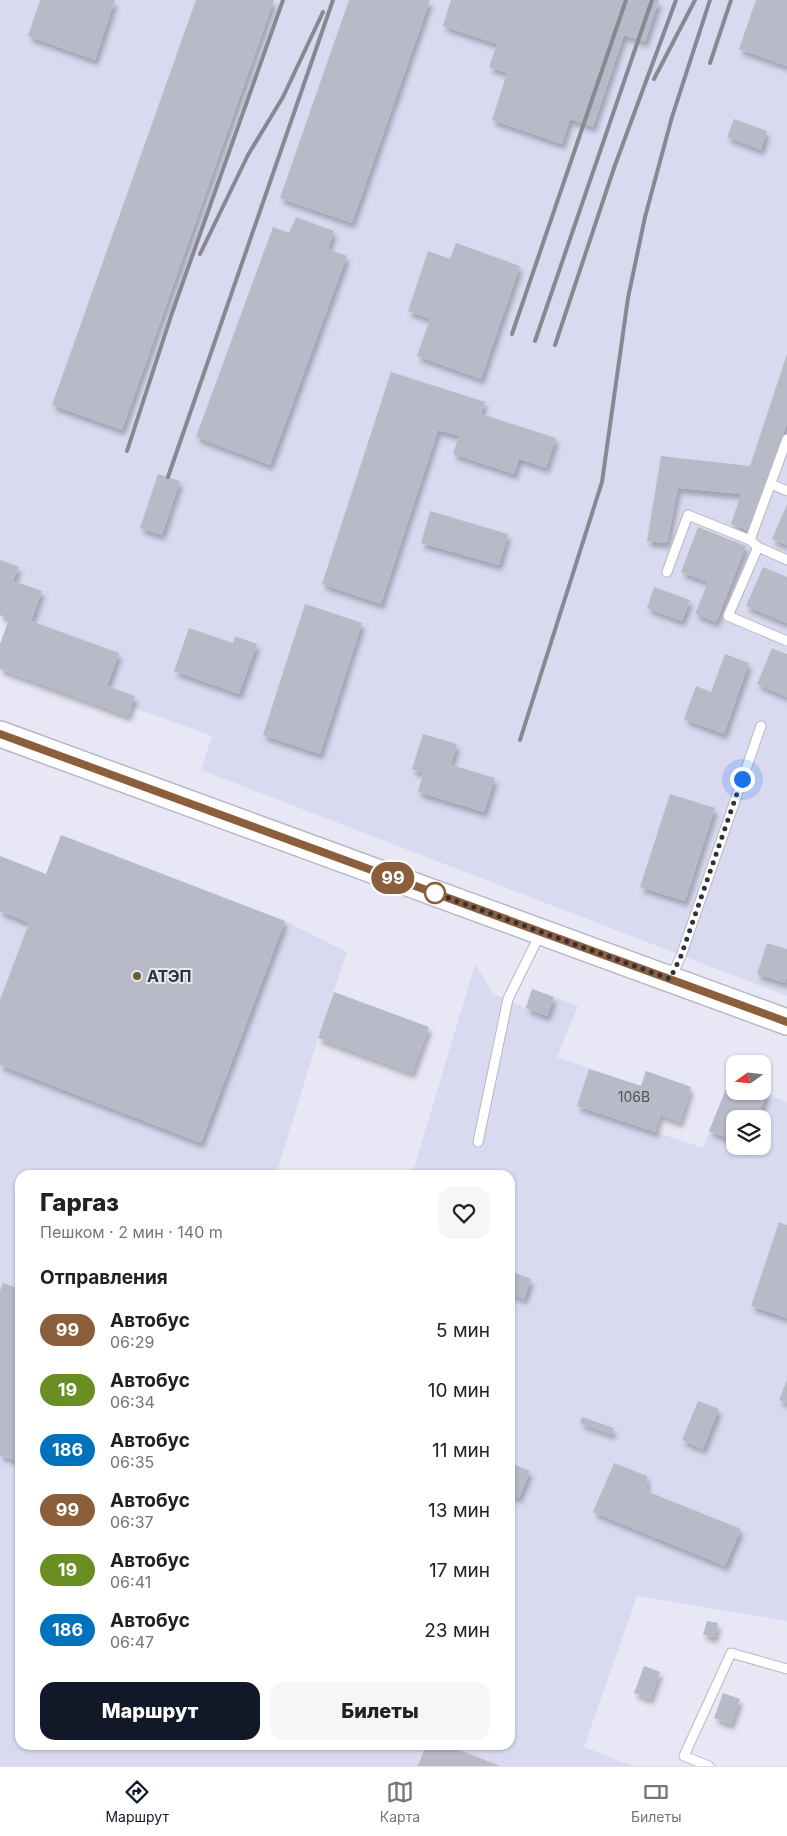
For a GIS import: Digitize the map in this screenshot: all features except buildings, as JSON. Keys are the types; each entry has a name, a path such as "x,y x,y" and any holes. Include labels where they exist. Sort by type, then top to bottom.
{"main road":[{"path":"0,734 787,1022"}],"lane":[{"path":"750,540 787,439"},
{"path":"771,484 787,491"},
{"path":"667,572 688,515 750,540 758,547 787,560"},
{"path":"758,547 728,616 787,641"},
{"path":"670,979 681,956 761,726"},
{"path":"478,1142 508,999 541,932"},
{"path":"709,1766 684,1756 731,1653 787,1669"}],"shaded area":[{"path":"0,0 787,0 787,653 759,641 787,654 787,996 201,770 212,736 132,707 128,716 0,669 0,644 9,619 0,615"},
{"path":"61,835 285,921 347,952 318,1038 278,1170 15,1170 15,1750 515,1750 515,1170 413,1170 475,964 494,994 525,1008 532,989 578,1006 557,1057 641,1086 646,1071 691,1087 680,1122 660,1115 655,1132 703,1148 726,1089 726,1100 771,1100 771,1095 787,1102 787,1621 637,1596 584,1747 633,1766 0,1766 0,856 46,874"}],"railway":[{"path":"127,451 172,313 283,0"},
{"path":"168,477 333,0"},
{"path":"512,334 626,0"},
{"path":"535,341 652,0"},
{"path":"555,345 614,168 676,0"},
{"path":"654,79 695,0"},
{"path":"520,740 602,482 628,298 645,217 672,117 710,0"},
{"path":"710,63 731,0"},
{"path":"200,254 248,155 283,97 323,12"}],"bus line":[{"name":"99","path":"0,734 787,1022"}],"place":[{"name":"АТЭП","path":"137,976"}],"route":[{"path":"435,893 429,891 670,979 681,956 742,779"}]}
